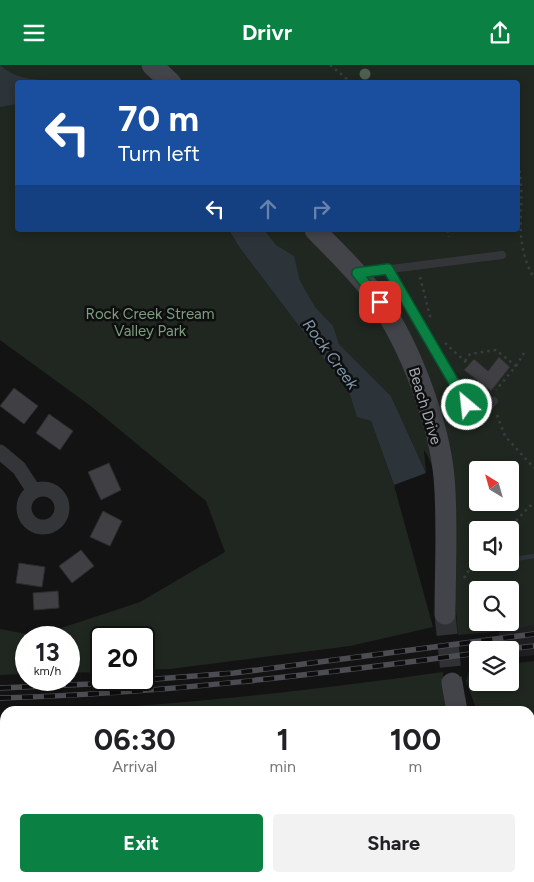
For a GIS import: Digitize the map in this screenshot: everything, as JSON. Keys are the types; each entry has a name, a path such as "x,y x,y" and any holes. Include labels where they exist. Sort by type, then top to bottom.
{"street":[{"path":"152,65 168,80"},
{"name":"Beach Drive","path":"317,232 357,273 380,302 412,362 435,430 444,476 444,614"},
{"path":"0,452 19,468 34,491"},
{"path":"452,683 456,706"}],"lane":[{"path":"357,273 502,255"},
{"path":"388,269 475,421 494,401"}],"path":[{"path":"330,65 348,80"},
{"path":"520,187 520,212"},
{"path":"448,232 449,237"},
{"path":"520,232 523,251 534,278"},
{"path":"420,284 432,325"},
{"path":"439,338 469,365"},
{"path":"465,361 470,354 496,350 516,366"},
{"path":"524,353 494,401 505,436 534,468"},
{"path":"515,521 534,501"},
{"path":"464,581 470,571"}],"shaded area":[{"path":"534,616 534,655 519,657 519,641 500,641 498,631 519,631 519,620"}],"green space":[{"name":"Rock Creek Stream Valley Park","path":"0,65 534,65 534,625 519,628 519,581 469,581 469,631 499,631 458,635 446,525 434,473 427,454 424,450 426,473 391,396 339,344 333,328 249,232 520,232 520,80 15,80 15,232 230,232 239,247 349,392 357,416 371,421 394,485 433,627 350,646 155,670 155,626 90,626 90,672 80,673 80,626 67,626 140,602 225,552 206,501 92,407 0,340"},
{"path":"0,629 15,632 15,674 0,675"},
{"path":"534,661 534,706 475,706 470,691 519,691 519,663"},
{"path":"469,671 469,689 466,681"},
{"path":"443,672 446,706 130,706 252,696"}],"water":[{"path":"0,65 18,76 37,80 15,80 15,104 0,107"},
{"name":"Rock Creek","path":"230,232 266,232 276,245 294,256 300,281 315,307 333,326 339,344 391,396 426,473 394,485 371,421 357,417 349,392 239,247"}],"building":[{"path":"499,357 510,367 491,391 464,370 474,359 488,371"},
{"path":"14,388 38,406 24,424 0,406"},
{"path":"49,414 73,431 60,450 36,433"},
{"path":"109,463 121,490 101,500 88,472"},
{"path":"103,511 122,521 110,546 90,537"},
{"path":"81,550 94,566 72,583 59,566"},
{"path":"19,563 45,567 42,587 16,583"},
{"path":"58,591 59,608 34,610 33,593"}],"waterway":[{"path":"519,558 534,556"}],"tunnel":[{"path":"445,614 452,683"}],"railway":[{"path":"0,688 91,684 234,673 534,634"},
{"path":"519,648 534,646"},
{"path":"0,698 180,688 469,654"}],"route":[{"path":"380,302 357,273 388,269 467,405"}]}
